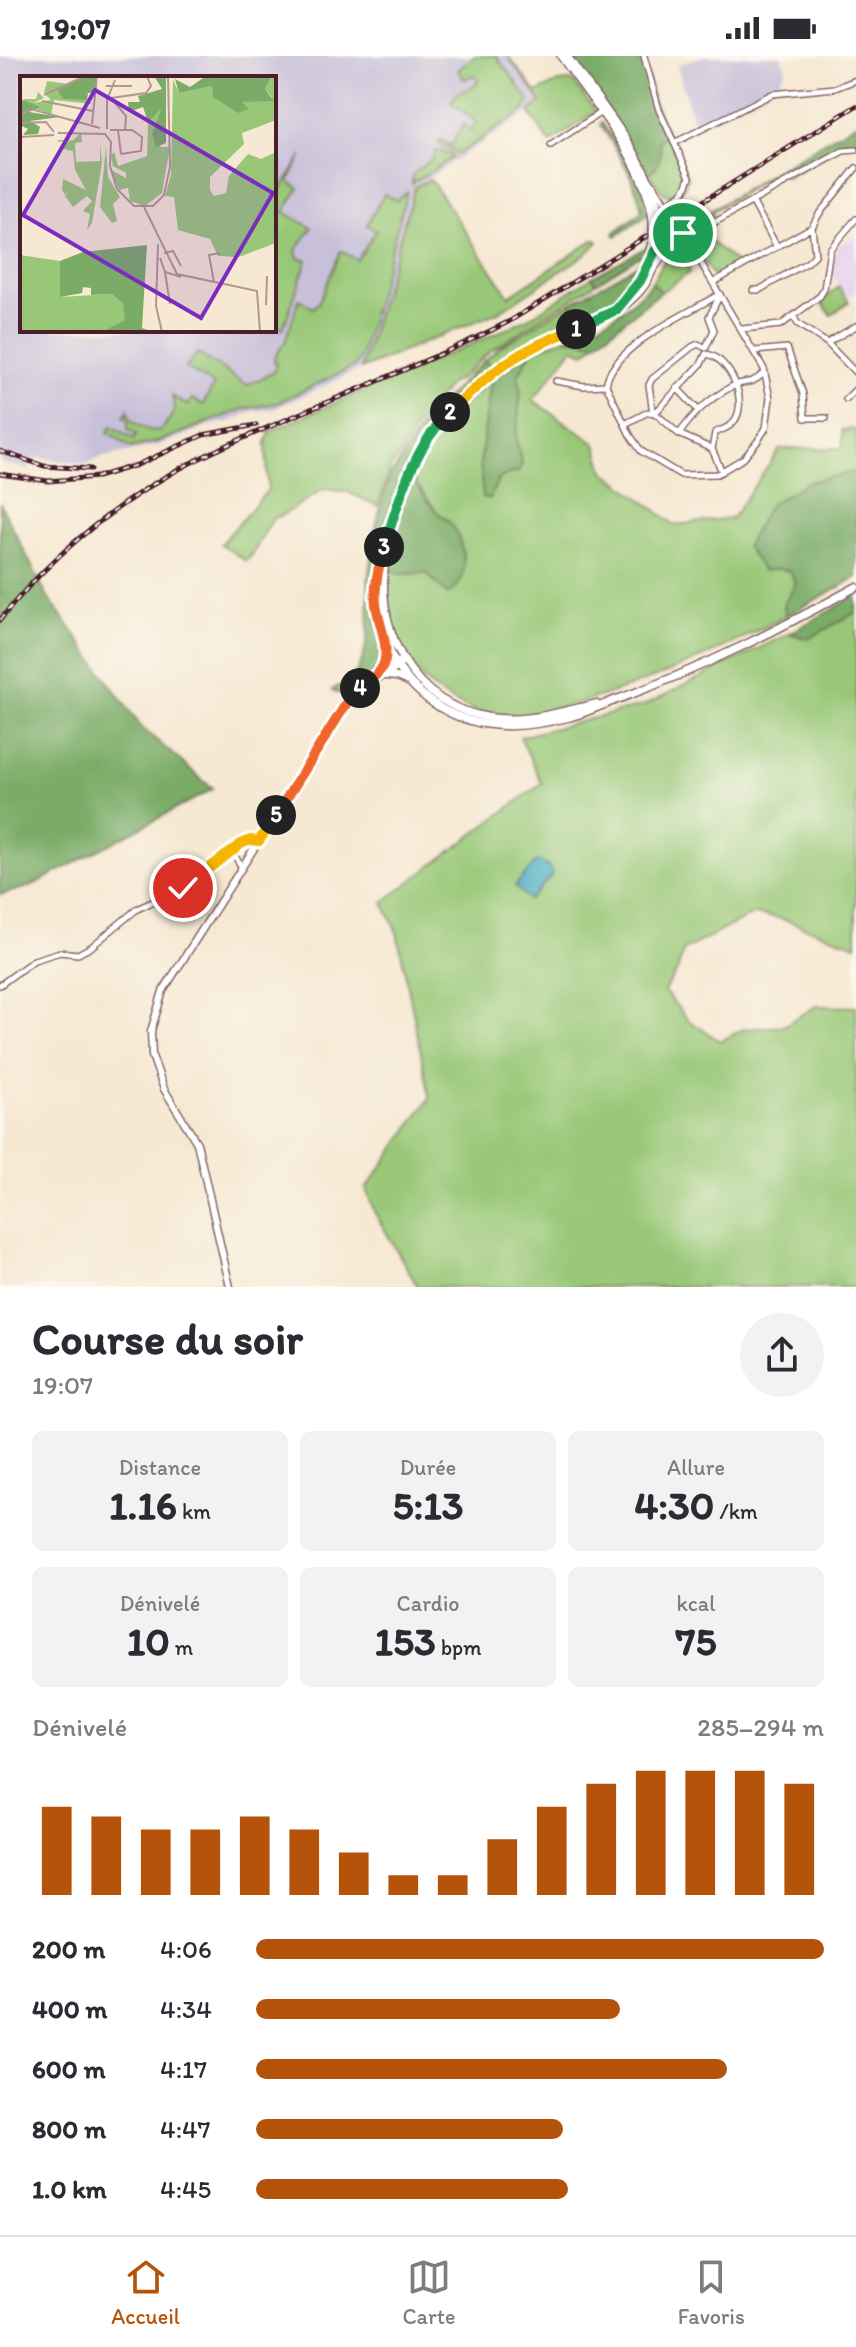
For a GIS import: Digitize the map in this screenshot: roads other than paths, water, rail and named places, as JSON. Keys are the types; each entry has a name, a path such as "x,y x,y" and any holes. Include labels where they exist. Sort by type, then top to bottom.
{"main road":[{"path":"561,56 639,173 657,218"},
{"path":"567,56 648,178 657,218 650,276 636,295 616,310 520,352 495,370 426,439 413,463 377,574 376,604 384,639 413,685 425,696 452,714 476,723 506,727 579,715 714,661 856,587"},
{"path":"616,310 640,281 656,241"},
{"path":"389,533 382,576 383,610 398,663 436,694 478,715 527,718 617,699"}],"street":[{"path":"644,56 658,107 690,177 688,186 668,208"},
{"path":"674,143 772,94 835,88 856,80"},
{"path":"551,145 600,113"},
{"path":"656,241 695,235 843,151 856,150"},
{"path":"714,282 812,227 856,168"},
{"path":"648,178 679,226 683,238 681,249"},
{"path":"663,197 677,198"},
{"path":"752,201 777,247"},
{"path":"742,329 781,325 822,293 827,260 835,242 856,219"},
{"path":"812,227 815,255"},
{"path":"656,241 669,250 695,253 700,245 695,235"},
{"path":"650,276 669,250"},
{"path":"695,253 755,351 765,372 770,398 766,428 744,458 722,472 681,475 641,451 606,385 613,365 641,341 720,294"},
{"path":"815,255 827,260"},
{"path":"753,290 759,290 784,276 815,255"},
{"path":"654,413 701,364 714,330 709,317 720,294"},
{"path":"793,316 798,324 827,343 856,373"},
{"path":"827,343 856,326"},
{"path":"654,413 649,385 652,379 692,347 698,344 725,365 735,384 738,410 731,426 715,433 712,449 722,472"},
{"path":"755,351 787,348 803,394 805,418 826,418"},
{"path":"679,434 697,409 735,384 755,382 765,372"},
{"path":"556,381 584,386 606,385"},
{"path":"677,388 697,409"},
{"path":"846,399 856,389"},
{"path":"625,424 648,412 654,413 679,434 712,449"},
{"path":"382,673 384,639"},
{"path":"230,1287 197,1143 164,1089 152,1056 151,1031 163,991 348,701 365,684 398,663"},
{"path":"382,673 413,685"},
{"path":"0,985 34,960 60,952 78,954 91,947 137,909 183,888 250,840 259,841"},
{"path":"228,853 240,861 242,867"}],"water":[{"path":"537,861 549,867 552,875 529,900 515,886"}],"railway":[{"path":"0,620 36,579 76,541 119,507 165,477 228,445 510,321 856,106"},
{"path":"0,474 48,481 97,477 137,465 203,435 256,425"},
{"path":"0,451 44,466 91,469"}]}
